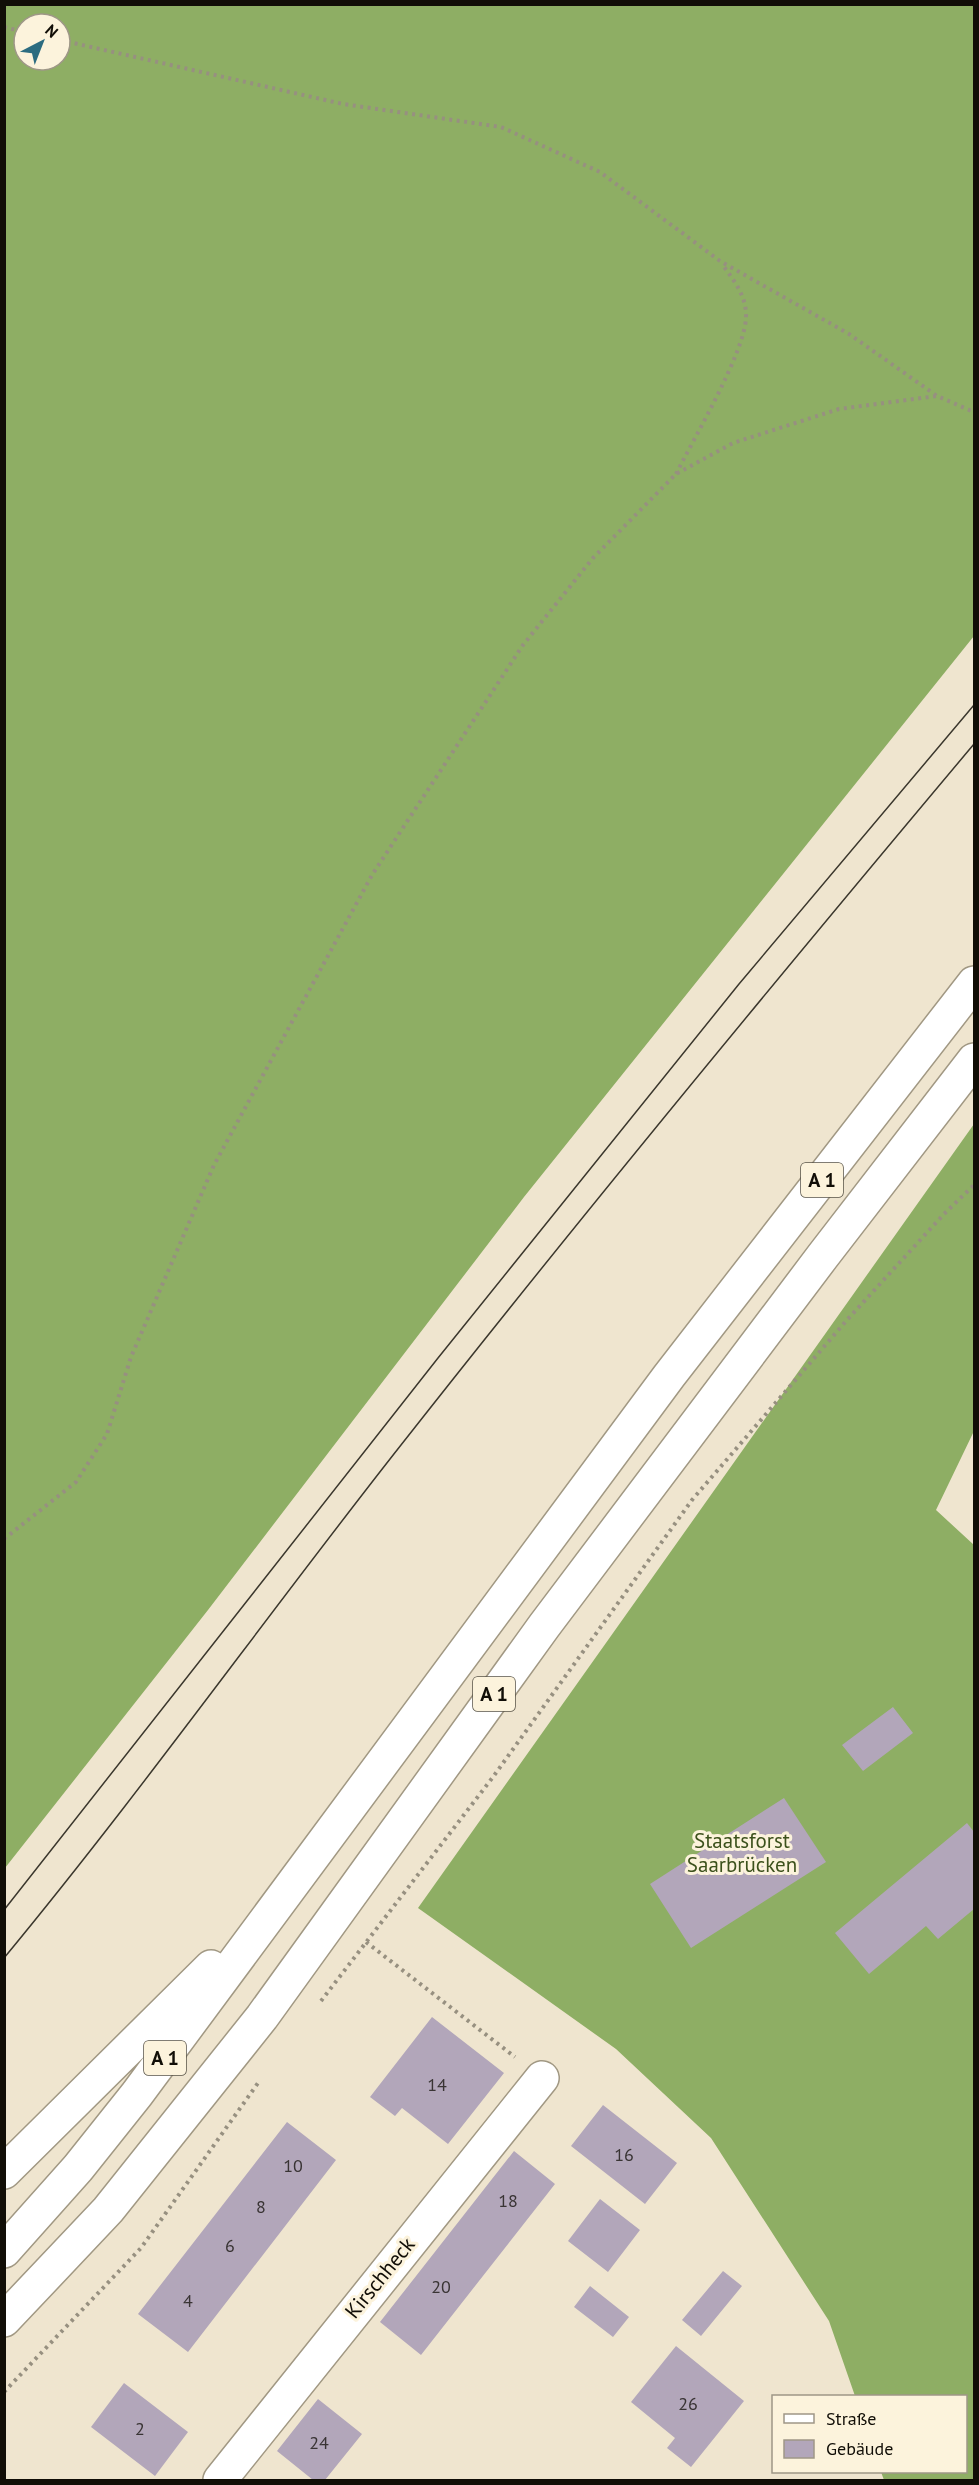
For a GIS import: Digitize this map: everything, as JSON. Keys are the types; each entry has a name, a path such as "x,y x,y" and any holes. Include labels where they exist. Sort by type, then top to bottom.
{"main road":[{"name":"A 1","path":"4,2251 78,2168 137,2094 669,1376 975,983"},
{"name":"A 1","path":"4,2320 108,2210 262,2017 544,1626 822,1257 975,1060"},
{"path":"4,2172 200,1980 314,1856"},
{"name":"Kirschheck","path":"220,2481 542,2078"}],"path":[{"path":"72,43 343,104 501,127 600,172 720,261 849,334 937,396 975,412"},
{"path":"676,474 736,355 746,318 742,292 720,261"},
{"path":"4,1539 75,1482 107,1434 131,1356 214,1165 372,875 523,645 593,558 676,474 733,443 839,409 937,396"},
{"path":"315,2008 493,1777 692,1500 847,1320 944,1214 975,1185"},
{"path":"366,1942 542,2078"},
{"path":"4,2392 141,2248 264,2074"}],"green space":[{"path":"5,4 974,5 974,636 524,1197 208,1610 5,1868"},
{"name":"Staatsforst Saarbrücken","path":"974,1124 974,1431 936,1510 974,1545 974,2480 884,2480 881,2473 967,2473 967,2395 855,2395 829,2321 711,2138 616,2049 418,1908"}],"building":[{"path":"893,1707 913,1733 863,1771 842,1745"},
{"path":"784,1798 826,1862 691,1948 650,1884"},
{"path":"967,1823 974,1832 974,1909 938,1939 926,1926 869,1974 835,1933"},
{"path":"432,2017 504,2073 448,2144 402,2108 395,2116 370,2097"},
{"path":"603,2105 677,2163 645,2204 571,2146"},
{"path":"287,2122 336,2160 188,2352 138,2314"},
{"path":"514,2151 555,2184 421,2355 380,2322"},
{"path":"600,2199 640,2230 608,2272 568,2241"},
{"path":"723,2271 742,2286 701,2336 682,2320"},
{"path":"590,2286 629,2317 613,2337 574,2307"},
{"path":"676,2346 744,2401 691,2467 667,2448 675,2438 631,2402"},
{"path":"124,2383 188,2432 155,2476 91,2427"},
{"path":"318,2399 362,2434 325,2480 313,2480 277,2451"}],"tram line":[{"path":"4,1910 438,1358 739,984 974,705"},
{"path":"4,1958 155,1767 351,1509 471,1356 685,1092 974,744"}]}
